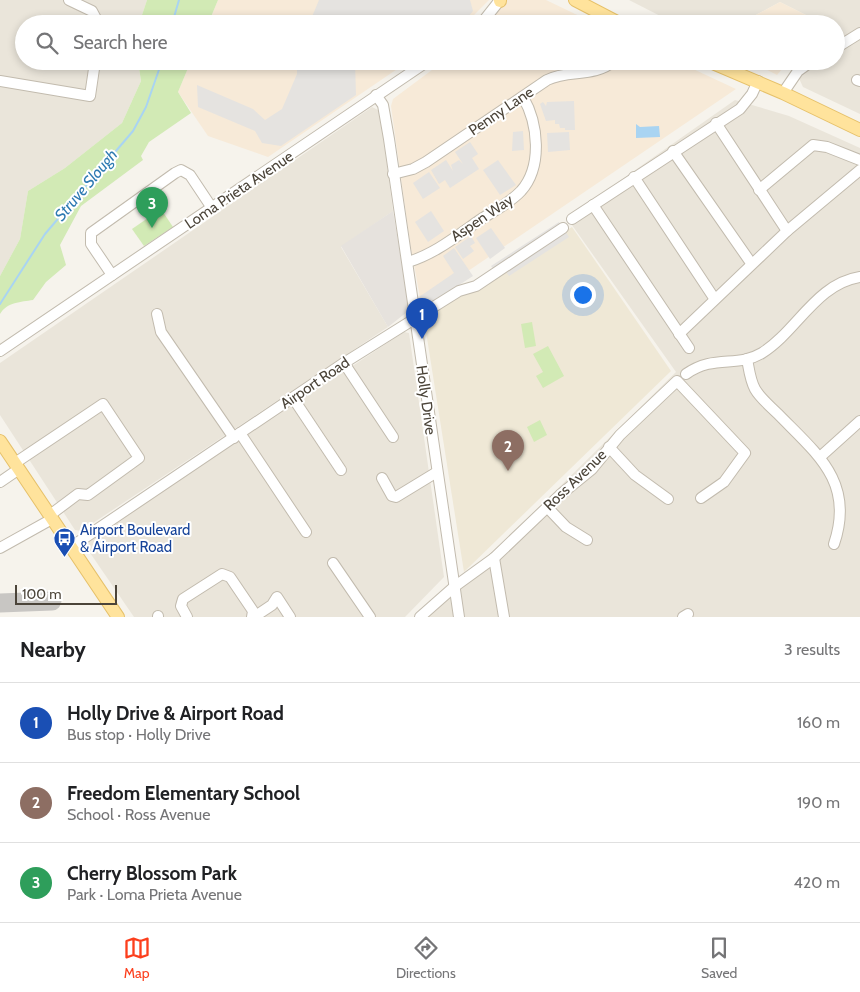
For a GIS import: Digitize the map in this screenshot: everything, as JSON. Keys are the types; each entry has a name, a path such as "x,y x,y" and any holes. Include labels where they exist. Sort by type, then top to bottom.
{"main road":[{"path":"576,0 604,15"},
{"path":"730,70 758,81 860,130"},
{"path":"0,441 118,617"}],"street":[{"path":"69,0 92,11 94,15"},
{"path":"488,15 500,0"},
{"path":"845,43 860,34"},
{"path":"0,81 90,96 95,70"},
{"name":"Loma Prieta Avenue","path":"0,351 414,70"},
{"name":"Penny Lane","path":"393,174 421,165 551,78 600,70"},
{"path":"783,93 801,70"},
{"path":"572,219 634,176 740,109 752,94 758,81"},
{"name":"Holly Drive","path":"376,95 383,105 408,262 414,318 459,617"},
{"name":"Aspen Way","path":"408,262 429,255 513,198 524,187 533,170 536,152 533,120 523,96"},
{"path":"716,124 787,231"},
{"path":"759,190 813,145 827,147 860,160"},
{"path":"673,151 751,263"},
{"path":"112,275 91,244 89,238 92,232 175,173 181,170 188,173 212,208"},
{"path":"679,334 751,263 860,170"},
{"path":"634,176 714,298"},
{"path":"593,205 689,348"},
{"name":"Airport Road","path":"71,547 344,363 459,291 476,286 563,228"},
{"path":"686,374 706,362 747,359 763,352 828,291 841,282 860,277"},
{"path":"157,314 161,332 306,532"},
{"path":"747,359 752,382 759,395 820,457 833,476 840,497 840,520 834,544"},
{"path":"344,363 393,437"},
{"name":"Ross Avenue","path":"454,587 494,558 547,507 592,469 610,447 677,381 745,453 724,482 701,498"},
{"path":"293,398 341,470"},
{"path":"0,482 17,466 103,404 139,458 88,494 78,494 51,517 0,548"},
{"path":"820,457 860,421"},
{"path":"610,447 635,475 668,499"},
{"path":"382,478 392,496 396,497 437,472"},
{"path":"547,507 566,527 587,540"},
{"path":"494,558 504,617"},
{"path":"333,563 370,617"},
{"path":"187,617 181,606 183,598 222,574 228,575 253,610 253,617"},
{"path":"420,617 454,587"},
{"path":"253,617 272,605 277,597 290,617"}],"shaded area":[{"path":"0,0 147,0 142,15 15,15 15,70 139,70 141,81 122,123 65,168 28,191 20,239 0,276"},
{"path":"218,0 489,0 474,15 212,15"},
{"path":"319,0 470,0 473,11 470,15 313,15"},
{"path":"505,0 546,0 577,15 493,15"},
{"path":"629,0 860,0 860,114 803,87 795,70 845,70 845,15 806,15 780,2 756,15 658,15"},
{"path":"780,2 806,15 756,15"},
{"path":"187,70 396,70 268,157 208,136 178,92"},
{"path":"297,70 355,70 356,95 281,146 262,143 255,131 198,107 197,85 253,109 265,120 282,109"},
{"path":"432,70 695,70 736,89 421,303 410,243 391,106 393,99"},
{"path":"767,70 781,70 777,75"},
{"path":"735,100 789,116 860,148 860,617 423,617 453,592 676,372 567,218"},
{"path":"574,101 575,130 560,128 559,124 555,124 555,120 546,121 540,104 543,102 546,106 547,102"},
{"path":"372,107 380,111 393,211 341,247 388,327 81,531 75,530 0,415 0,363"},
{"path":"523,131 524,150 512,151 513,132"},
{"path":"569,132 570,150 548,152 547,133"},
{"path":"470,142 478,154 472,158 479,169 450,188 445,180 439,184 431,170 446,160 453,171 451,165 459,160 463,164 455,152"},
{"path":"498,160 516,185 500,195 483,170"},
{"path":"429,172 440,188 423,199 413,183"},
{"path":"393,211 409,306 407,312 388,327 341,246"},
{"path":"431,211 444,231 428,242 415,222"},
{"path":"559,222 569,237 509,276 506,272 499,277 491,266"},
{"path":"572,227 671,371 464,572 424,319"},
{"path":"491,228 505,248 490,259 476,238"},
{"path":"471,236 475,243 470,246 474,251 463,259 455,247"},
{"path":"454,248 473,276 425,307 419,297 454,273 443,256"},
{"path":"404,332 409,333 444,577 405,617 134,617 86,547 91,538"}],"green space":[{"path":"147,0 218,0 212,15 142,15"},
{"path":"139,70 187,70 178,92 191,113 149,142 141,156 143,160 81,206 60,245 66,265 46,282 33,300 10,305 0,314 0,276 20,239 28,191 65,168 122,123 141,81"},
{"path":"161,209 173,227 144,246 132,229"},
{"path":"532,322 536,346 525,348 521,324"},
{"path":"548,346 564,376 543,388 536,376 543,372 533,354"},
{"path":"540,420 547,435 534,442 527,427"}],"water":[{"path":"636,124 640,127 659,126 660,137 636,138"}],"waterway":[{"name":"Struve Slough","path":"175,15 179,0"},
{"name":"Struve Slough","path":"0,304 45,234 133,131 146,107 159,70"}],"taxiway":[{"path":"0,603 52,601"}],"place":[{"name":"Cherry Blossom Park","path":"152,228"},
{"name":"Holly Drive & Airport Road","path":"422,339"},
{"name":"Freedom Elementary School","path":"508,471"},
{"name":"Airport Boulevard & Airport Road","path":"64,558"}]}
